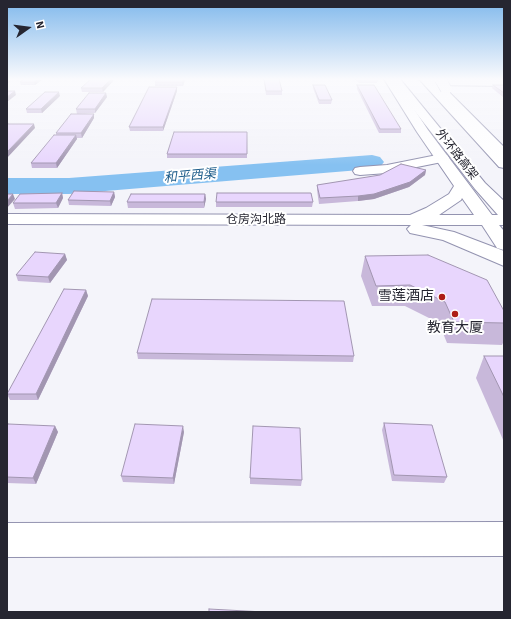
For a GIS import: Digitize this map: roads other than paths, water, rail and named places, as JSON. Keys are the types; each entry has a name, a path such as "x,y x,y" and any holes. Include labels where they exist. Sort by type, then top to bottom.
{"main road":[{"path":"408,108 462,185 497,224 504,244"},
{"name":"外环路高架","path":"418,108 480,186 504,210"},
{"path":"432,108 504,200"},
{"path":"456,108 504,164"},
{"path":"459,108 504,155"},
{"path":"464,108 504,149"},
{"path":"360,171 387,169 442,158"},
{"path":"411,224 455,197 462,185"},
{"name":"仓房沟北路","path":"7,219 411,224"},
{"path":"411,224 448,236 500,256 504,260"},
{"name":"仓房沟北路","path":"7,228 497,224"},
{"path":"7,540 504,539"}],"waterway":[{"name":"和平西渠","path":"7,186 69,186 372,162"}],"place":[{"name":"雪莲酒店","path":"442,297"},
{"name":"教育大厦","path":"455,314"}]}
